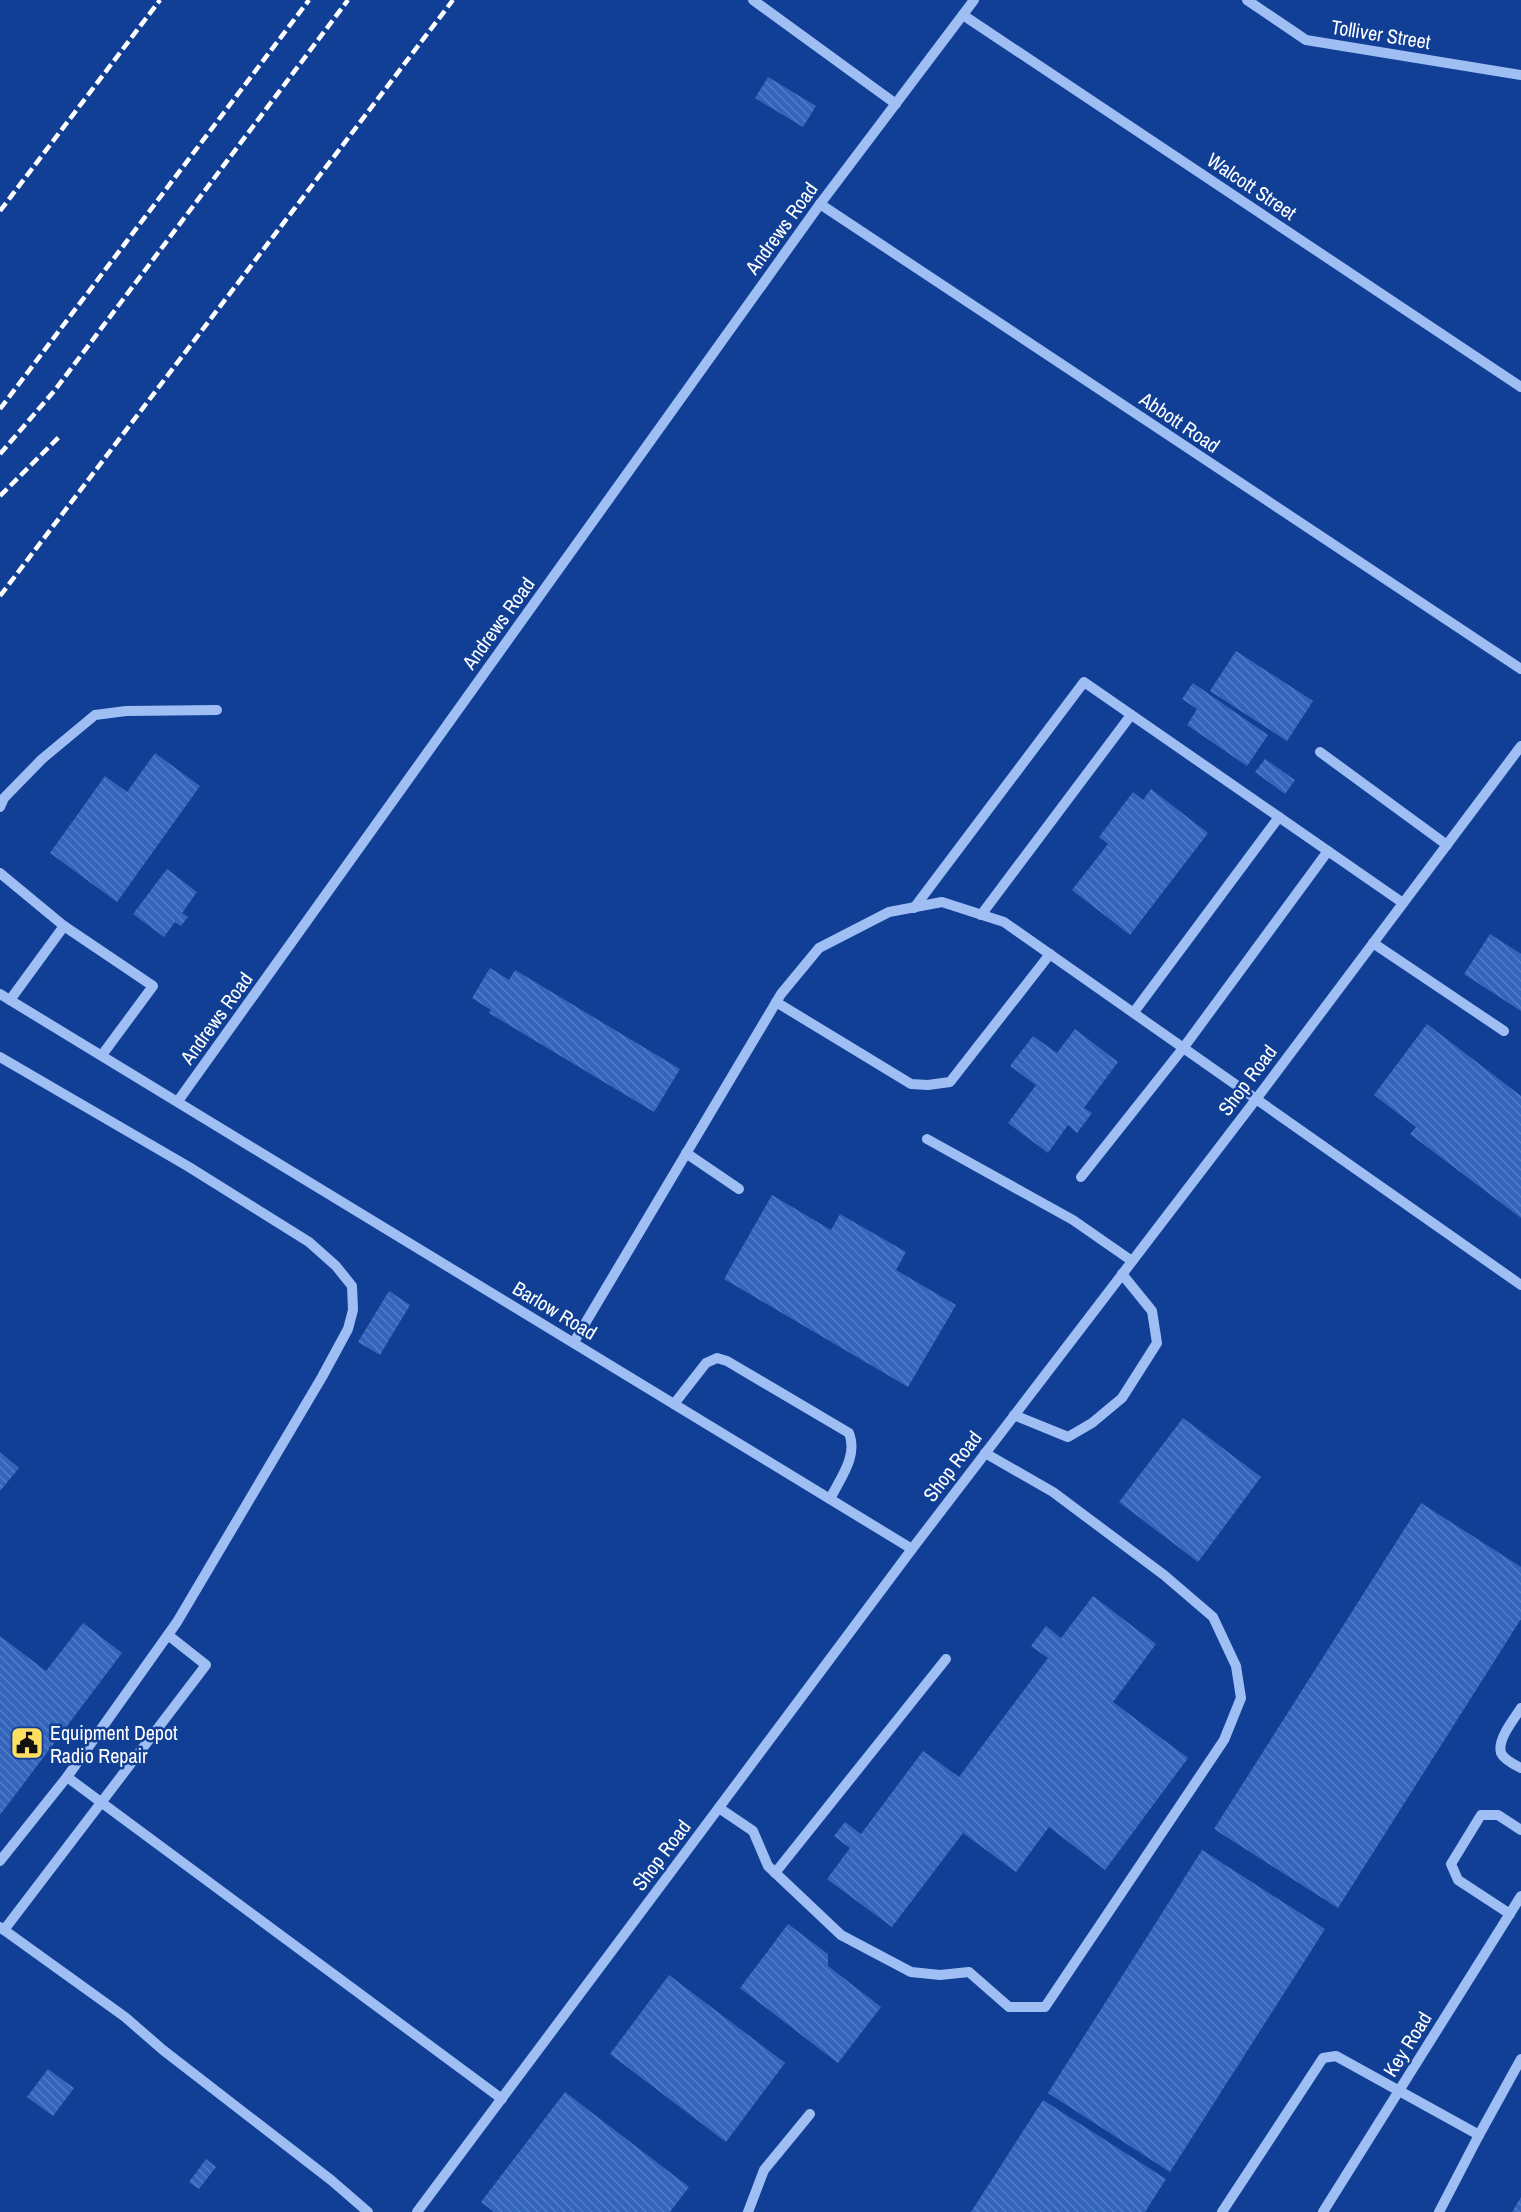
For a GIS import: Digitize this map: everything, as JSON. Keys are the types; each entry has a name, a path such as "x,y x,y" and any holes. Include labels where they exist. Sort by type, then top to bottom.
{"street":[{"path":"753,0 896,104"},
{"name":"Andrews Road","path":"178,1101 820,204 974,0"},
{"name":"Tolliver Street","path":"1247,0 1306,40 1521,75"},
{"name":"Walcott Street","path":"963,15 1521,387"},
{"name":"Abbott Road","path":"820,204 1521,669"},
{"path":"914,908 1084,682 1403,903"},
{"path":"0,807 4,798 42,759 95,715 126,711 217,710"},
{"path":"981,915 1131,715"},
{"name":"Shop Road","path":"417,2212 912,1549 1257,1098 1521,746"},
{"path":"1320,752 1447,845"},
{"path":"1134,1012 1280,817"},
{"path":"1081,1177 1184,1047 1328,851"},
{"path":"0,873 64,926 153,986 102,1055"},
{"path":"573,1342 776,1002 819,948 889,912 942,902 1004,922 1521,1285"},
{"path":"64,926 5,997 178,1101"},
{"path":"1373,943 1504,1030"},
{"path":"776,1002 911,1084 928,1085 950,1082 1050,954"},
{"path":"0,1057 189,1167 309,1242 336,1266 352,1286 352,1310 348,1329 322,1377 168,1635 67,1777 0,1862"},
{"name":"Barlow Road","path":"178,1101 912,1549"},
{"path":"927,1139 1073,1220 1132,1261"},
{"path":"686,1153 739,1189"},
{"path":"1014,1415 1068,1437 1092,1423 1122,1398 1157,1343 1152,1311 1122,1274"},
{"path":"674,1404 706,1363 717,1358 727,1361 849,1433 853,1444 853,1454 830,1499"},
{"path":"719,1808 753,1831 768,1866 841,1935 911,1972 940,1975 969,1972 1009,2007 1045,2007 1224,1740 1241,1698 1236,1666 1213,1617 1164,1575 1053,1492 985,1453"},
{"path":"168,1635 206,1665 2,1929 125,2017 163,2050 322,2173 368,2212"},
{"path":"775,1873 946,1659"},
{"path":"1521,1708 1501,1743 1501,1753 1505,1759 1521,1768"},
{"path":"67,1777 502,2099"},
{"path":"1509,1914 1458,1880 1451,1864 1481,1815 1498,1815 1521,1830"},
{"name":"Key Road","path":"1323,2212 1521,1896"},
{"path":"1222,2212 1323,2058 1336,2056 1479,2135"},
{"path":"1439,2212 1521,2059"},
{"path":"748,2212 764,2170 810,2114"}],"building":[{"path":"768,77 816,106 803,127 755,98"},
{"path":"1236,651 1313,701 1287,741 1210,691"},
{"path":"1193,683 1268,735 1247,766 1187,725 1197,709 1182,699"},
{"path":"155,753 200,786 117,902 50,853 105,776 127,792"},
{"path":"1265,759 1295,780 1285,794 1255,772"},
{"path":"1151,789 1208,833 1130,935 1072,890 1108,844 1099,837 1133,792 1143,800"},
{"path":"167,869 197,892 182,913 188,917 181,926 175,922 164,937 133,914"},
{"path":"1490,934 1521,954 1521,1011 1464,974"},
{"path":"490,968 509,980 515,970 680,1069 654,1112 489,1013 491,1010 472,998"},
{"path":"1427,1024 1521,1096 1521,1218 1410,1134 1416,1127 1374,1095"},
{"path":"1075,1029 1118,1062 1084,1108 1092,1113 1077,1133 1068,1125 1048,1153 1008,1123 1036,1085 1010,1066 1033,1036 1057,1053"},
{"path":"772,1195 831,1230 840,1214 906,1252 896,1270 956,1305 908,1387 724,1279"},
{"path":"389,1291 410,1305 380,1355 358,1342"},
{"path":"1183,1418 1261,1477 1198,1562 1119,1502"},
{"path":"0,1452 19,1468 0,1491"},
{"path":"1421,1503 1521,1567 1521,1619 1338,1908 1214,1829"},
{"path":"1093,1596 1156,1644 1113,1702 1188,1758 1105,1870 1049,1827 1016,1872 963,1833 892,1927 827,1879 850,1848 834,1836 845,1822 861,1834 923,1751 959,1777 1048,1658 1031,1646 1046,1626 1061,1638"},
{"name":"Equipment Depot Radio Repair","path":"83,1623 122,1653 0,1815 0,1636 46,1671"},
{"path":"1202,1850 1325,1929 1170,2172 1048,2093"},
{"path":"788,1924 828,1954 828,1966 881,2007 838,2063 740,1988"},
{"path":"669,1975 785,2063 726,2142 610,2054"},
{"path":"48,2069 74,2088 53,2116 27,2097"},
{"path":"565,2092 689,2187 670,2212 494,2212 481,2202"},
{"path":"1043,2100 1166,2179 1145,2212 971,2212"},
{"path":"206,2159 216,2167 199,2189 189,2182"},
{"path":"1521,2197 1521,2212 1512,2212"}],"railway":[{"path":"0,211 160,0"},
{"path":"0,409 309,0"},
{"path":"0,454 55,390 348,0"},
{"path":"0,596 453,0"},
{"path":"0,496 61,435"}],"place":[{"name":"Equipment Depot Radio Repair","path":"27,1743"}]}
